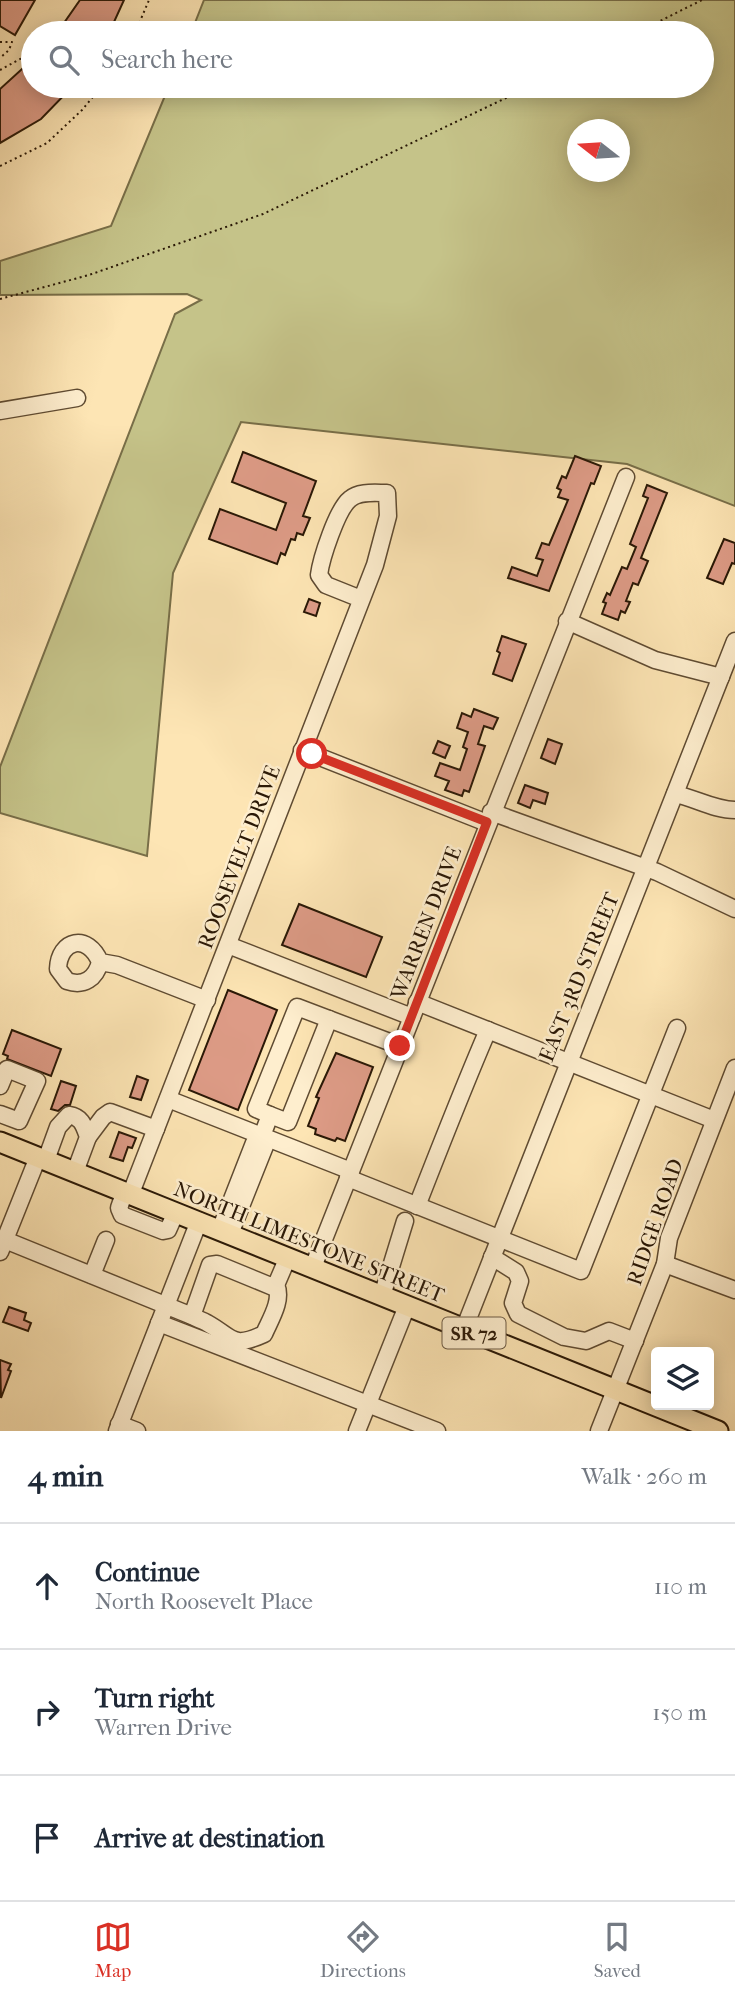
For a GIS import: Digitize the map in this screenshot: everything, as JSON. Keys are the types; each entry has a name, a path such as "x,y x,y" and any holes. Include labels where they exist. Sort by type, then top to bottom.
{"main road":[{"name":"NORTH LIMESTONE STREET","path":"0,1142 718,1431"}],"street":[{"path":"0,411 77,398"},
{"name":"WARREN DRIVE","path":"313,1267 626,477"},
{"name":"ROOSEVELT DRIVE","path":"128,1192 207,1000 361,599 385,534 388,516 387,493 351,497 343,506 320,564 319,575 326,585 361,599"},
{"path":"568,621 655,660 721,677"},
{"name":"EAST 3RD STREET","path":"464,1329 735,641"},
{"path":"302,750 489,818 646,867 735,908"},
{"path":"674,794 715,807 735,810"},
{"path":"228,945 415,1009 488,1030 714,1120"},
{"path":"100,962 117,965 207,1000"},
{"path":"329,1019 288,1122 256,1109 297,1007 329,1019 400,1046"},
{"path":"168,1099 262,1136 417,1206 581,1271 677,1028"},
{"path":"417,1206 444,1141 449,1121 488,1030"},
{"name":"RIDGE ROAD","path":"599,1431 665,1264 669,1238 735,1068"},
{"path":"0,1086 7,1069 37,1081 19,1121 0,1114"},
{"path":"75,1172 88,1137 103,1116 110,1112 156,1129"},
{"path":"88,1137 80,1119 69,1115 58,1127 2,1246 92,1275 208,1323 225,1337 242,1342 264,1334 278,1299 276,1285 288,1257"},
{"path":"225,1232 252,1165 265,1146 262,1136 270,1115"},
{"path":"137,1431 118,1428 199,1221"},
{"path":"382,1296 405,1221"},
{"path":"92,1275 106,1240"},
{"path":"492,1257 516,1272 520,1280 513,1303 518,1314 564,1338 586,1341 609,1331 635,1341"},
{"path":"192,1316 210,1265 214,1264 273,1287 276,1285"},
{"path":"665,1264 735,1290"},
{"path":"357,1431 407,1307"},
{"path":"159,1323 438,1431"}],"path":[{"path":"140,21 149,0"},
{"path":"660,21 702,0"},
{"path":"0,42 12,42 9,50 0,58"},
{"path":"0,70 21,59"},
{"path":"0,166 47,143 92,98"},
{"path":"0,299 89,275 263,214 506,98"}],"shaded area":[{"path":"204,0 735,0 735,506 627,464 241,422 173,573 147,856 0,813 0,767 175,314 201,300 187,294 0,295 0,261 111,226 164,98 714,98 714,21 196,21"}],"building":[{"path":"0,0 35,0 15,35 0,26"},
{"path":"80,0 124,0 114,21 65,21"},
{"path":"21,70 21,98 61,98 41,119 0,143 0,89"},
{"path":"243,452 316,481 303,516 310,518 303,535 297,533 295,540 291,539 285,555 281,553 277,564 209,539 220,509 276,530 286,503 232,482"},
{"path":"575,456 601,466 594,484 591,483 549,591 508,578 512,567 537,576 543,560 536,558 542,543 549,545 568,500 558,497 561,490 557,488 562,476 566,478"},
{"path":"647,485 667,493 641,558 648,561 638,585 633,583 626,601 630,602 625,613 621,611 618,620 602,614 606,603 603,602 607,593 610,595 622,567 627,569 636,547 630,544 648,498 643,496"},
{"path":"724,539 735,543 735,564 732,563 723,584 707,578"},
{"path":"309,599 320,603 316,616 304,612"},
{"path":"502,636 526,644 512,681 493,674"},
{"path":"474,709 498,718 493,729 484,726 478,744 485,746 469,792 464,790 462,796 445,790 449,781 435,776 440,763 460,770 467,749 463,747 468,732 457,728 462,713 471,717"},
{"path":"548,739 562,744 555,764 541,758"},
{"path":"438,741 450,746 445,758 433,753"},
{"path":"525,785 548,793 545,804 533,800 530,808 518,803"},
{"path":"299,904 382,937 366,977 282,945"},
{"path":"228,990 277,1010 238,1110 189,1090"},
{"path":"12,1030 61,1049 51,1076 7,1059 8,1056 3,1054"},
{"path":"336,1053 373,1067 345,1141 337,1138 335,1141 315,1134 316,1129 308,1126 319,1098 316,1097"},
{"path":"137,1076 148,1080 141,1100 130,1097"},
{"path":"61,1081 76,1086 70,1105 65,1105 58,1111 51,1109"},
{"path":"119,1132 136,1138 132,1148 128,1147 123,1161 110,1157"},
{"path":"9,1307 26,1313 24,1320 31,1323 28,1331 3,1322"},
{"path":"0,1360 11,1364 1,1398"}],"route":[{"path":"312,754 487,822 400,1046"}]}
